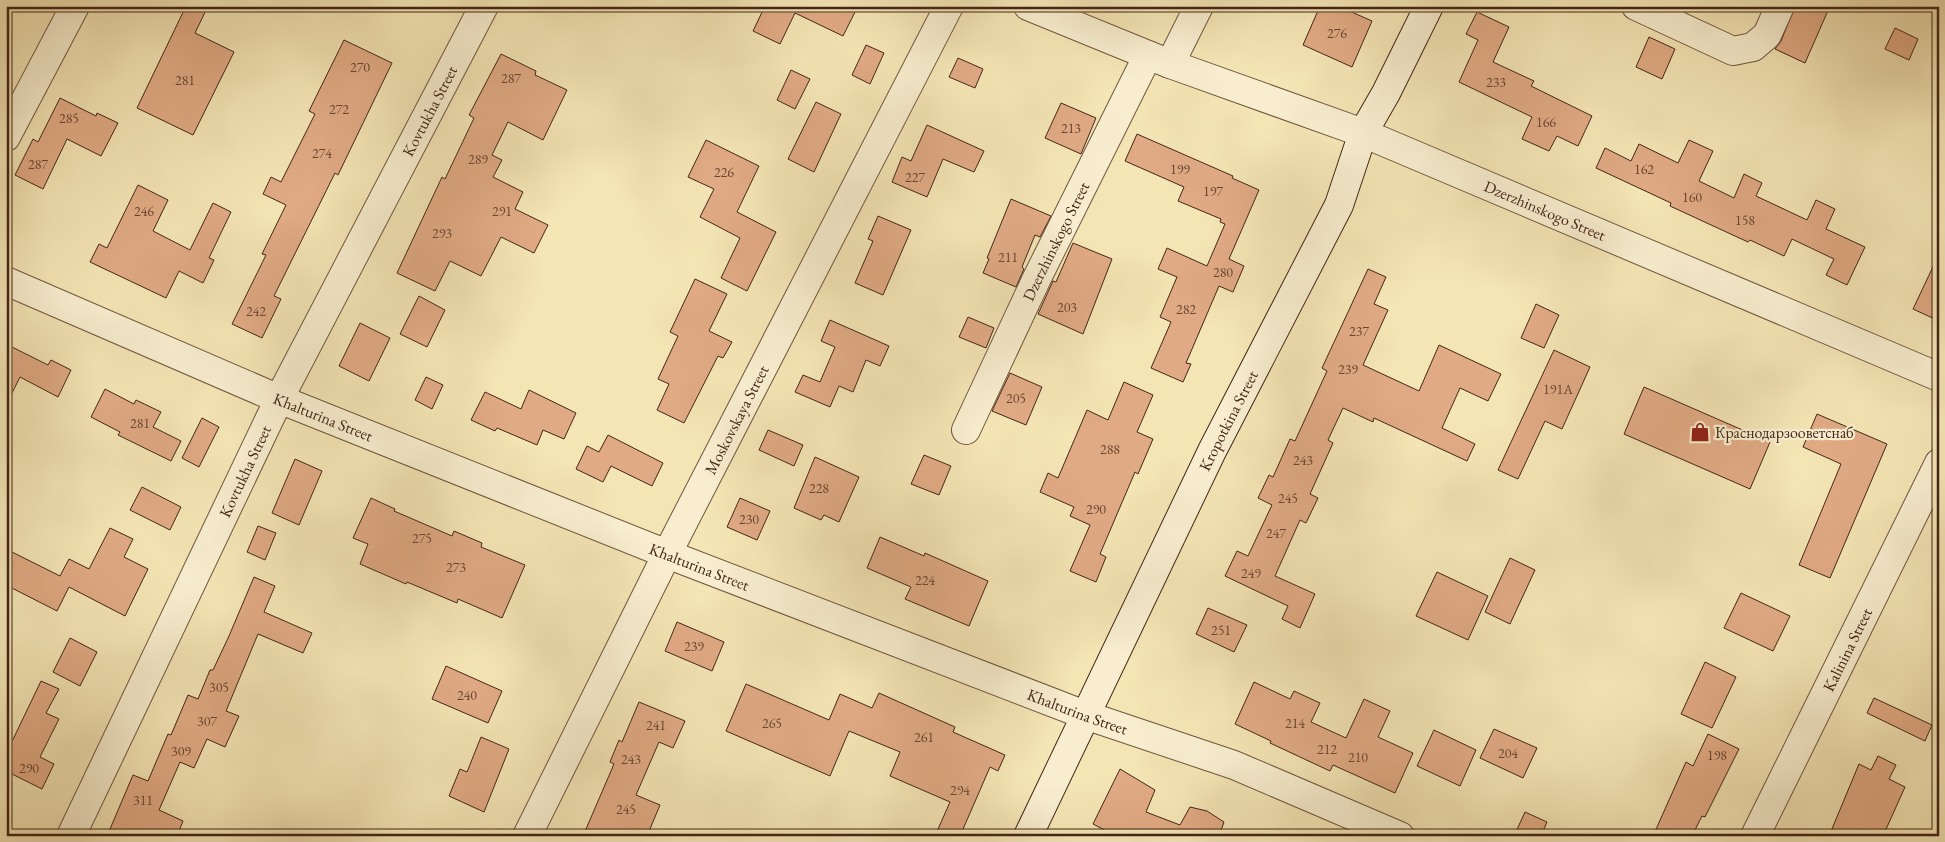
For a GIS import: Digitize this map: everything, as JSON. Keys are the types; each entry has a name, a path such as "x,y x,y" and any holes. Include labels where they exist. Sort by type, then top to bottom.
{"street":[{"path":"6,137 75,6"},
{"name":"Kovtukha Street","path":"71,836 279,399 484,6"},
{"name":"Moskovskaya Street","path":"527,836 667,554 949,6"},
{"name":"Dzerzhinskogo Street","path":"1028,6 1159,59 1363,133 1939,377"},
{"path":"1159,59 1199,6"},
{"name":"Kropotkina Street","path":"1028,836 1212,451 1340,204 1363,133 1386,93 1428,6"},
{"path":"1636,6 1733,51 1753,47 1767,35 1780,6"},
{"name":"Dzerzhinskogo Street","path":"966,430 1037,278 1159,59"},
{"name":"Khalturina Street","path":"6,281 279,399 667,554 1085,715 1234,765 1389,834"},
{"name":"Kalinina Street","path":"1755,836 1939,463"}],"building":[{"path":"186,6 208,6 195,33 234,52 193,135 137,108"},
{"path":"765,6 858,6 843,36 795,13 780,44 753,31"},
{"path":"1320,6 1338,6 1372,21 1352,67 1303,45"},
{"path":"1795,6 1830,6 1805,63 1775,49 1781,41"},
{"path":"1477,12 1509,27 1493,62 1534,81 1531,86 1592,116 1578,146 1557,136 1549,151 1522,139 1532,117 1459,82 1478,40 1466,34"},
{"path":"1895,28 1918,39 1909,60 1885,49"},
{"path":"1649,37 1675,49 1662,79 1636,67"},
{"path":"344,40 392,63 338,175 335,173 274,296 281,299 262,338 232,324 266,255 262,254 286,205 263,194 271,177 281,182 315,114 309,111"},
{"path":"866,45 884,53 870,84 852,75"},
{"path":"501,54 536,71 535,75 567,90 543,140 508,122 492,155 502,160 493,177 523,192 515,209 548,225 534,253 501,237 481,276 450,261 435,291 397,273 442,177 445,179 474,118 469,115"},
{"path":"958,58 983,69 975,88 949,77"},
{"path":"791,70 810,79 795,109 777,100"},
{"path":"60,98 96,116 97,113 118,123 101,156 67,139 43,189 15,175 33,139 38,142"},
{"path":"816,102 841,114 814,172 788,159"},
{"path":"1061,103 1096,118 1081,154 1045,138"},
{"path":"927,125 984,151 974,172 943,159 927,197 892,182 902,157 911,161"},
{"path":"1137,134 1233,176 1232,178 1259,190 1229,259 1244,266 1233,292 1219,286 1186,363 1191,364 1183,382 1151,368 1171,322 1160,317 1177,277 1158,269 1167,248 1207,266 1225,224 1220,222 1221,219 1178,201 1184,187 1125,161"},
{"path":"706,140 759,166 737,212 776,232 747,291 721,278 740,238 700,217 714,189 688,177"},
{"path":"1689,140 1713,151 1699,181 1734,198 1744,174 1762,183 1756,196 1807,220 1816,200 1835,209 1826,229 1865,247 1847,285 1826,275 1834,259 1792,239 1784,256 1750,240 1748,242 1670,206 1671,203 1596,168 1605,148 1631,161 1639,144 1678,163"},
{"path":"138,185 168,200 153,231 190,250 213,203 231,212 209,258 214,260 203,283 179,271 166,298 90,262 99,244 107,248"},
{"path":"1011,199 1051,216 1040,237 1035,235 1016,287 983,273 989,259 987,258"},
{"path":"878,216 911,230 883,295 855,283 873,241 868,239"},
{"path":"1073,243 1112,259 1083,334 1038,314 1053,281 1056,282"},
{"path":"1939,254 1939,321 1913,309"},
{"path":"1368,269 1386,277 1374,304 1388,310 1363,365 1419,391 1439,345 1501,374 1488,401 1460,388 1442,428 1475,444 1467,461 1374,418 1373,422 1343,408 1328,440 1333,443 1310,494 1318,498 1306,523 1300,520 1275,576 1315,594 1300,628 1282,619 1288,606 1225,576 1237,551 1248,556 1272,505 1258,498 1269,475 1273,477 1290,439 1295,441 1327,371 1322,368"},
{"path":"695,279 727,294 709,331 732,342 723,358 718,356 684,423 657,410 669,384 658,379 678,336 670,332"},
{"path":"419,296 445,310 427,347 400,334"},
{"path":"1536,304 1559,315 1544,348 1521,338"},
{"path":"968,317 994,328 986,348 959,337"},
{"path":"830,320 889,346 880,366 866,360 853,392 839,386 830,407 795,392 803,375 820,382 835,347 821,341"},
{"path":"360,323 390,338 369,381 339,366"},
{"path":"6,344 48,365 51,360 71,370 58,397 20,377 6,405"},
{"path":"1554,350 1590,367 1562,429 1545,421 1518,479 1498,470"},
{"path":"1010,373 1042,387 1026,425 992,411"},
{"path":"426,377 443,385 432,409 415,400"},
{"path":"1124,382 1153,395 1137,432 1153,439 1138,474 1135,472 1100,554 1106,557 1096,582 1070,571 1090,525 1070,516 1074,507 1040,492 1048,473 1058,478 1087,410 1108,420"},
{"path":"1644,387 1770,442 1750,489 1624,434"},
{"path":"105,389 134,404 136,400 161,412 153,427 181,441 171,461 118,435 120,432 91,417"},
{"path":"529,390 576,413 564,439 543,430 537,445 497,428 495,431 471,420 485,392 521,409"},
{"path":"1817,414 1887,444 1830,578 1799,565 1841,464 1803,447"},
{"path":"202,418 219,427 199,467 182,458"},
{"path":"768,430 803,445 794,466 759,450"},
{"path":"608,435 663,463 652,486 611,466 603,482 576,469 587,446 599,452"},
{"path":"924,455 951,466 939,495 911,484"},
{"path":"815,457 859,477 839,522 824,515 821,520 794,508"},
{"path":"295,459 322,471 299,525 272,513"},
{"path":"142,487 181,507 170,530 130,510"},
{"path":"371,498 395,509 394,511 452,536 454,531 482,543 481,547 525,565 502,618 458,599 457,603 407,582 406,584 360,564 368,544 353,538"},
{"path":"740,498 770,511 757,540 727,527"},
{"path":"258,526 276,533 265,560 247,552"},
{"path":"110,528 133,539 124,557 148,569 125,616 69,587 57,611 6,585 6,549 60,576 69,559 89,569"},
{"path":"880,537 924,556 925,553 988,581 969,626 905,599 911,587 867,568"},
{"path":"1510,558 1535,570 1510,624 1485,612"},
{"path":"1437,572 1488,596 1468,640 1416,616"},
{"path":"254,577 275,586 264,612 312,633 303,653 258,634 226,711 239,716 225,747 207,739 194,768 180,762 159,810 183,821 177,836 107,836 133,775 148,781 168,734 171,735 188,695 198,699 210,670 213,670 229,636"},
{"path":"1741,593 1790,616 1773,651 1724,628"},
{"path":"1208,608 1247,625 1234,652 1196,634"},
{"path":"677,622 724,642 712,671 665,651"},
{"path":"70,638 97,652 80,686 53,672"},
{"path":"1705,662 1736,677 1712,728 1681,714"},
{"path":"446,666 502,691 488,723 432,699"},
{"path":"41,681 59,689 46,713 59,719 40,757 54,764 42,789 6,771 6,754"},
{"path":"1254,682 1290,699 1294,691 1320,703 1311,722 1346,738 1364,699 1390,711 1378,737 1413,753 1395,793 1333,765 1330,771 1270,743 1271,741 1235,724"},
{"path":"746,684 829,720 840,694 872,708 879,693 955,727 953,732 1005,755 998,771 990,767 960,836 935,836 950,802 890,776 900,752 849,731 830,776 726,731"},
{"path":"1874,698 1932,725 1925,741 1867,713"},
{"path":"639,702 685,721 673,748 659,742 636,795 660,805 647,836 583,836 614,764 610,762 619,740 622,742"},
{"path":"1494,729 1537,748 1523,778 1480,758"},
{"path":"1434,730 1476,750 1460,786 1417,766"},
{"path":"1708,734 1739,749 1705,817 1702,816 1692,836 1653,836 1686,762 1693,766"},
{"path":"481,737 509,749 484,812 449,796 460,769 467,772"},
{"path":"1878,756 1896,765 1889,779 1905,787 1883,836 1829,836 1859,764 1871,770"},
{"path":"1120,769 1155,790 1146,812 1180,825 1190,807 1207,811 1224,822 1219,836 1116,836 1093,824"},
{"path":"1525,812 1547,822 1541,836 1514,836"}],"place":[{"name":"Краснодарзооветснаб","path":"1700,432"}]}
